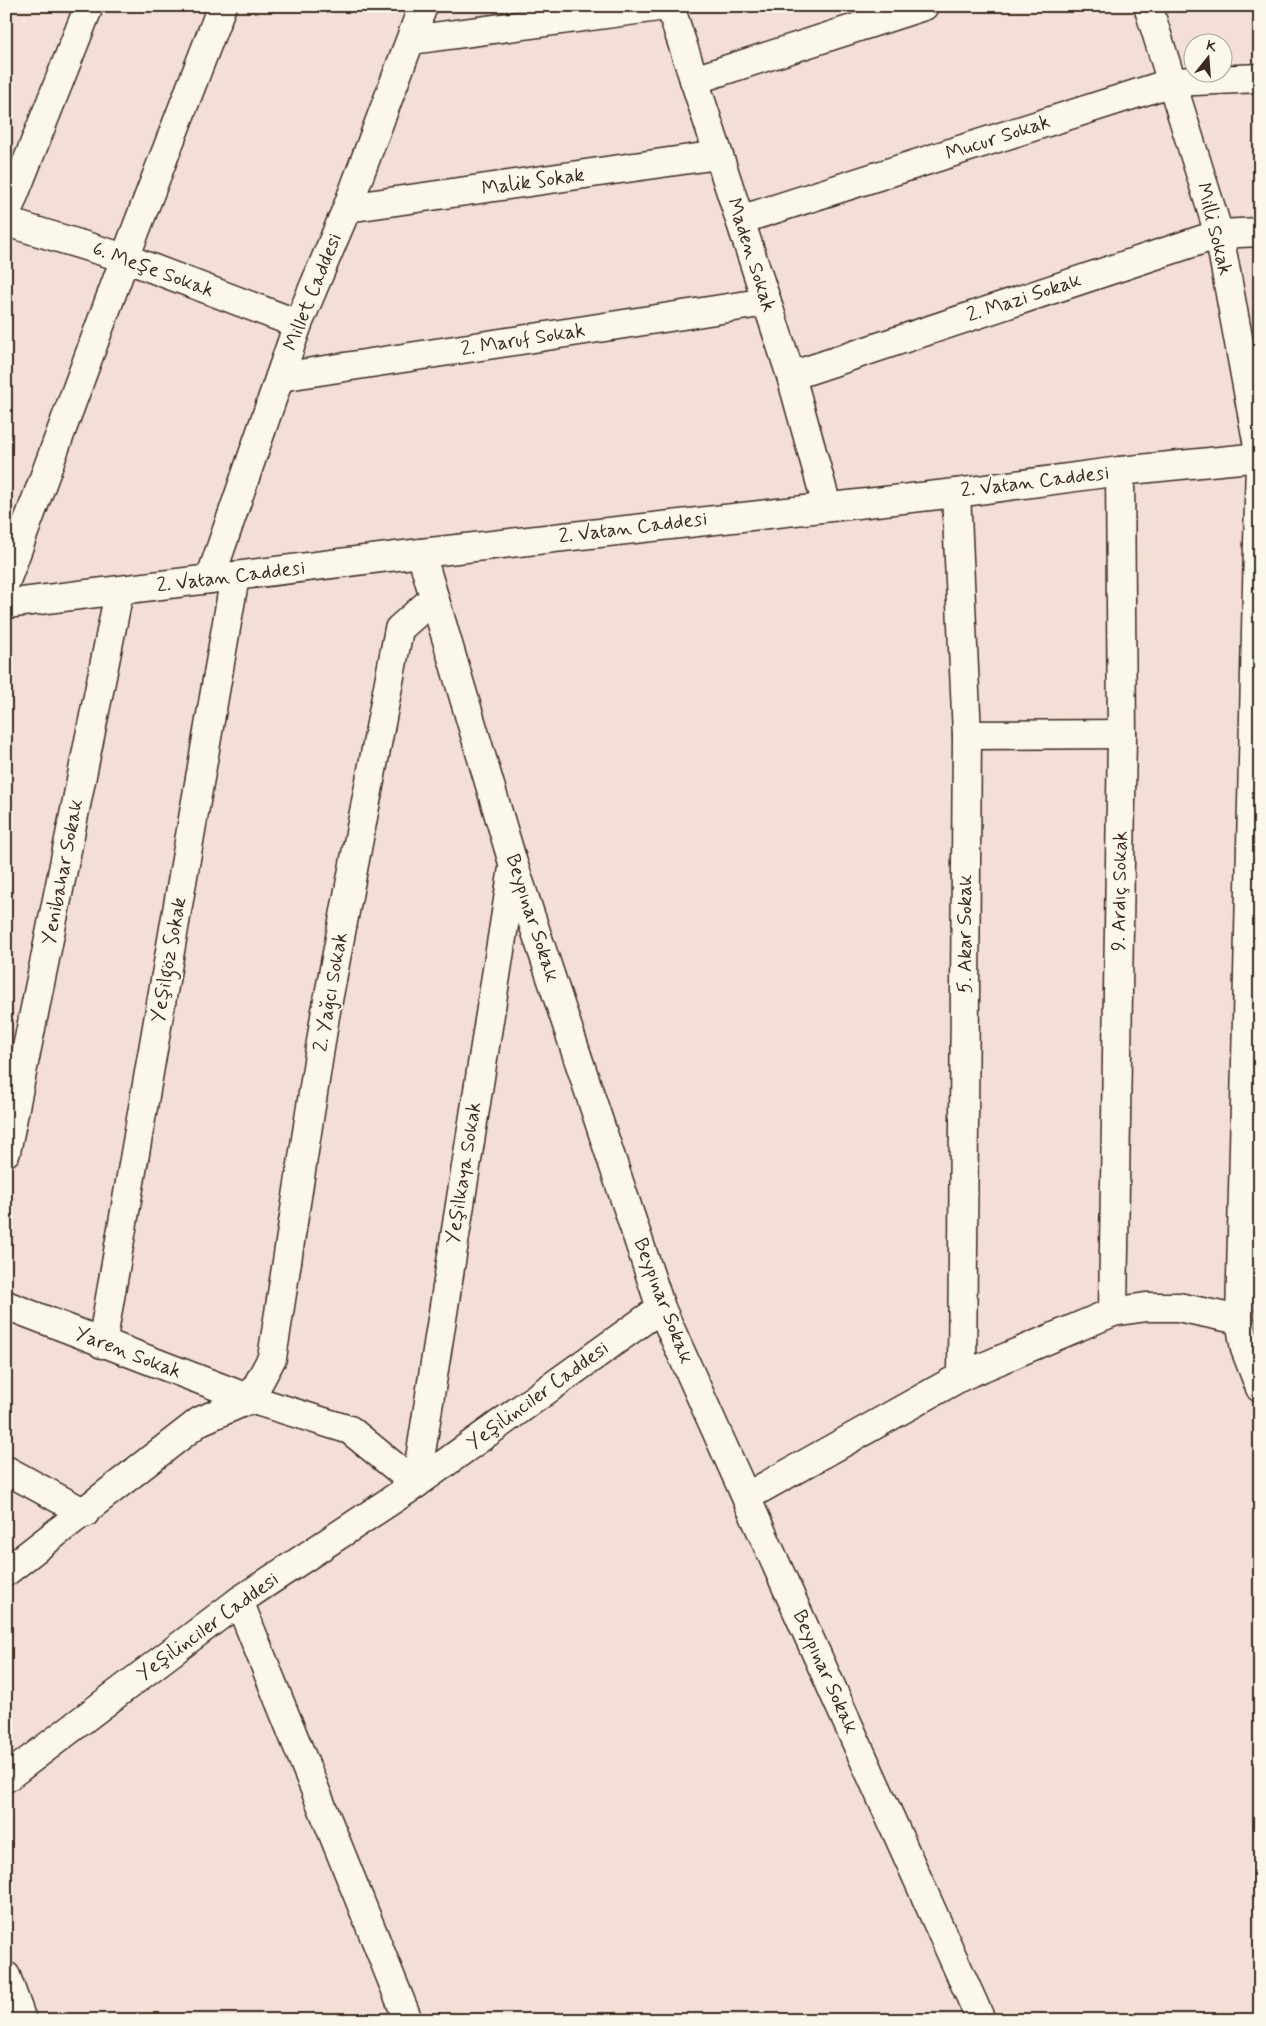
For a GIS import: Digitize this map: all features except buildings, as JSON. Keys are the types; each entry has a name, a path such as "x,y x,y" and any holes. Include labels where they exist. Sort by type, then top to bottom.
{"street":[{"path":"6,215 89,6"},
{"path":"6,581 125,258 222,6"},
{"name":"Millet Caddesi","path":"222,578 280,377 298,324 347,208 423,6"},
{"path":"411,40 666,6"},
{"name":"Maden Sokak","path":"670,6 791,376 828,506"},
{"path":"694,80 924,6"},
{"name":"Milli Sokak","path":"1148,6 1219,234 1260,458 1240,1320 1245,1349 1260,1388"},
{"name":"Mucur Sokak","path":"740,220 1173,82 1260,78"},
{"name":"Malik Sokak","path":"347,208 718,155"},
{"name":"6. Meşe Sokak","path":"6,222 125,258 298,324"},
{"name":"2. Mazi Sokak","path":"791,376 1219,234 1260,232"},
{"name":"2. Maruf Sokak","path":"280,377 767,302"},
{"name":"2. Vatan Caddesi","path":"6,604 1120,471 1260,458"},
{"name":"9. Ardıç Sokak","path":"1113,1312 1122,734 1120,471"},
{"name":"5. Akar Sokak","path":"956,492 967,735 962,1376"},
{"name":"Beypınar Sokak","path":"421,553 513,863 661,1308 982,2020"},
{"name":"Yeşilgöz Sokak","path":"102,1344 222,578"},
{"name":"Yenibahar Sokak","path":"6,1152 119,592"},
{"name":"2. Yağcı Sokak","path":"250,1399 272,1358 325,1016 399,629 434,598"},
{"path":"967,735 1122,734"},
{"name":"Yeşilkaya Sokak","path":"416,1484 513,863"},
{"name":"Yaren Sokak","path":"6,1305 102,1344 250,1399"},
{"path":"746,1497 962,1376 1113,1312 1146,1307 1178,1308 1240,1320"},
{"name":"Yeşilinciler Caddesi","path":"6,1778 239,1601 416,1484 661,1308"},
{"path":"6,1572 85,1513 200,1421 250,1399 350,1430 416,1484"},
{"path":"6,1470 85,1513"},
{"path":"239,1601 408,2020"},
{"path":"6,1976 22,2020"}]}
